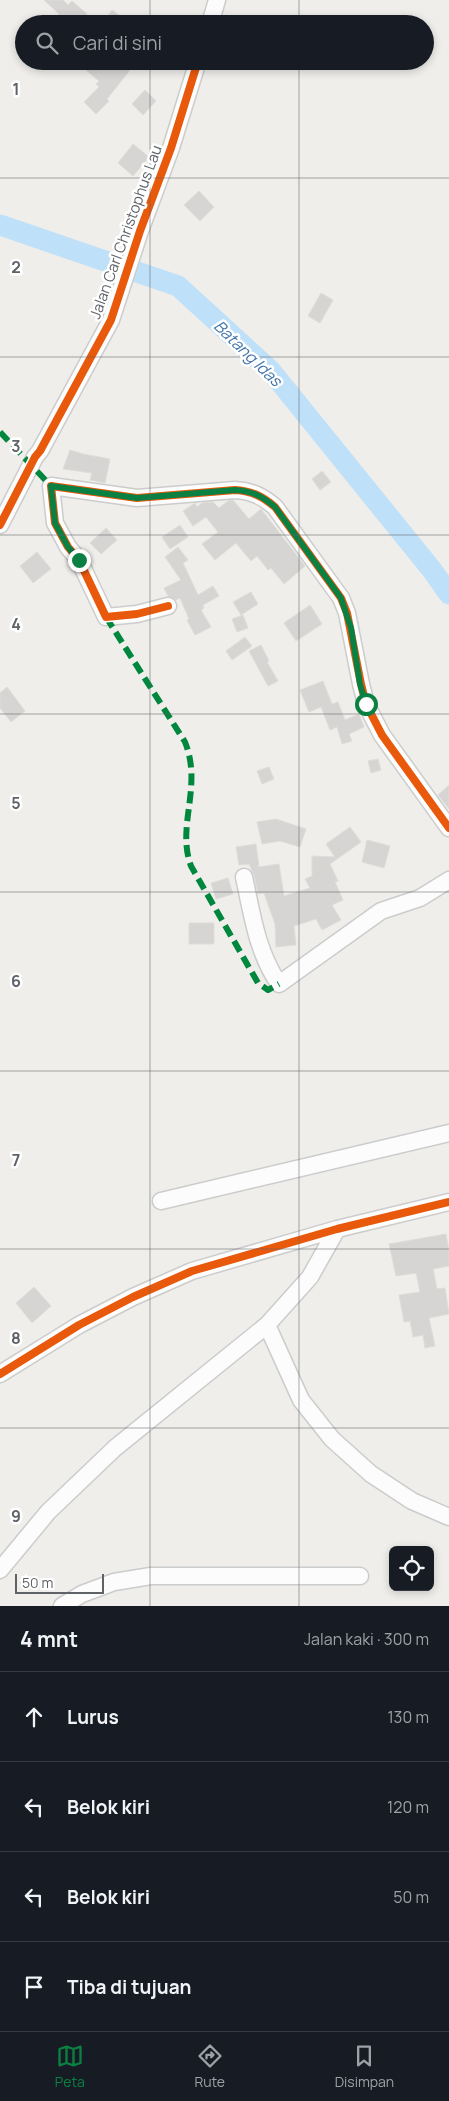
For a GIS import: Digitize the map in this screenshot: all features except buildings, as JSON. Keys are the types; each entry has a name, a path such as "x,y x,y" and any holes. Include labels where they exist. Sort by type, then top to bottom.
{"street":[{"path":"213,15 217,0"},
{"name":"Jalan Carl Christophus Lau","path":"0,525 35,457 111,320 140,231 171,148 195,70"},
{"path":"168,606 138,614 106,617 79,560 68,547 55,523 51,486 137,498 248,490 262,496 275,507 341,598 351,628 360,684 374,722 448,824"},
{"path":"244,877 260,948 265,961 279,984 381,911 420,898 449,880"},
{"path":"161,1201 449,1133"},
{"path":"0,1374 87,1321 133,1297 192,1271 337,1229 449,1202"},
{"path":"0,1570 48,1512 115,1448 267,1325 310,1277 337,1229"},
{"path":"267,1325 301,1400 332,1439 371,1474 412,1501 449,1517"},
{"path":"62,1606 82,1594 114,1582 151,1576 360,1576"}],"waterway":[{"name":"Batang Idas","path":"0,225 178,286 271,371 432,570 449,594"}],"marked path":[{"path":"0,432 51,486"},
{"path":"106,617 185,742 190,759 191,775 186,836 191,866 258,983 268,990 279,984"}],"cycle path":[{"path":"0,525 35,457 111,320 140,231 171,148 195,70"},
{"path":"168,606 137,614 106,617 79,560 68,547 55,523 51,486 137,498 235,490 256,495 275,507 341,598 347,613 366,704 382,735 449,828"},
{"path":"0,1374 79,1325 133,1297 192,1271 337,1229 449,1202"}],"route":[{"path":"79,560 68,547 55,523 51,486 137,498 235,490 248,490 262,496 275,507 341,598 351,628 360,684 366,704"}]}
